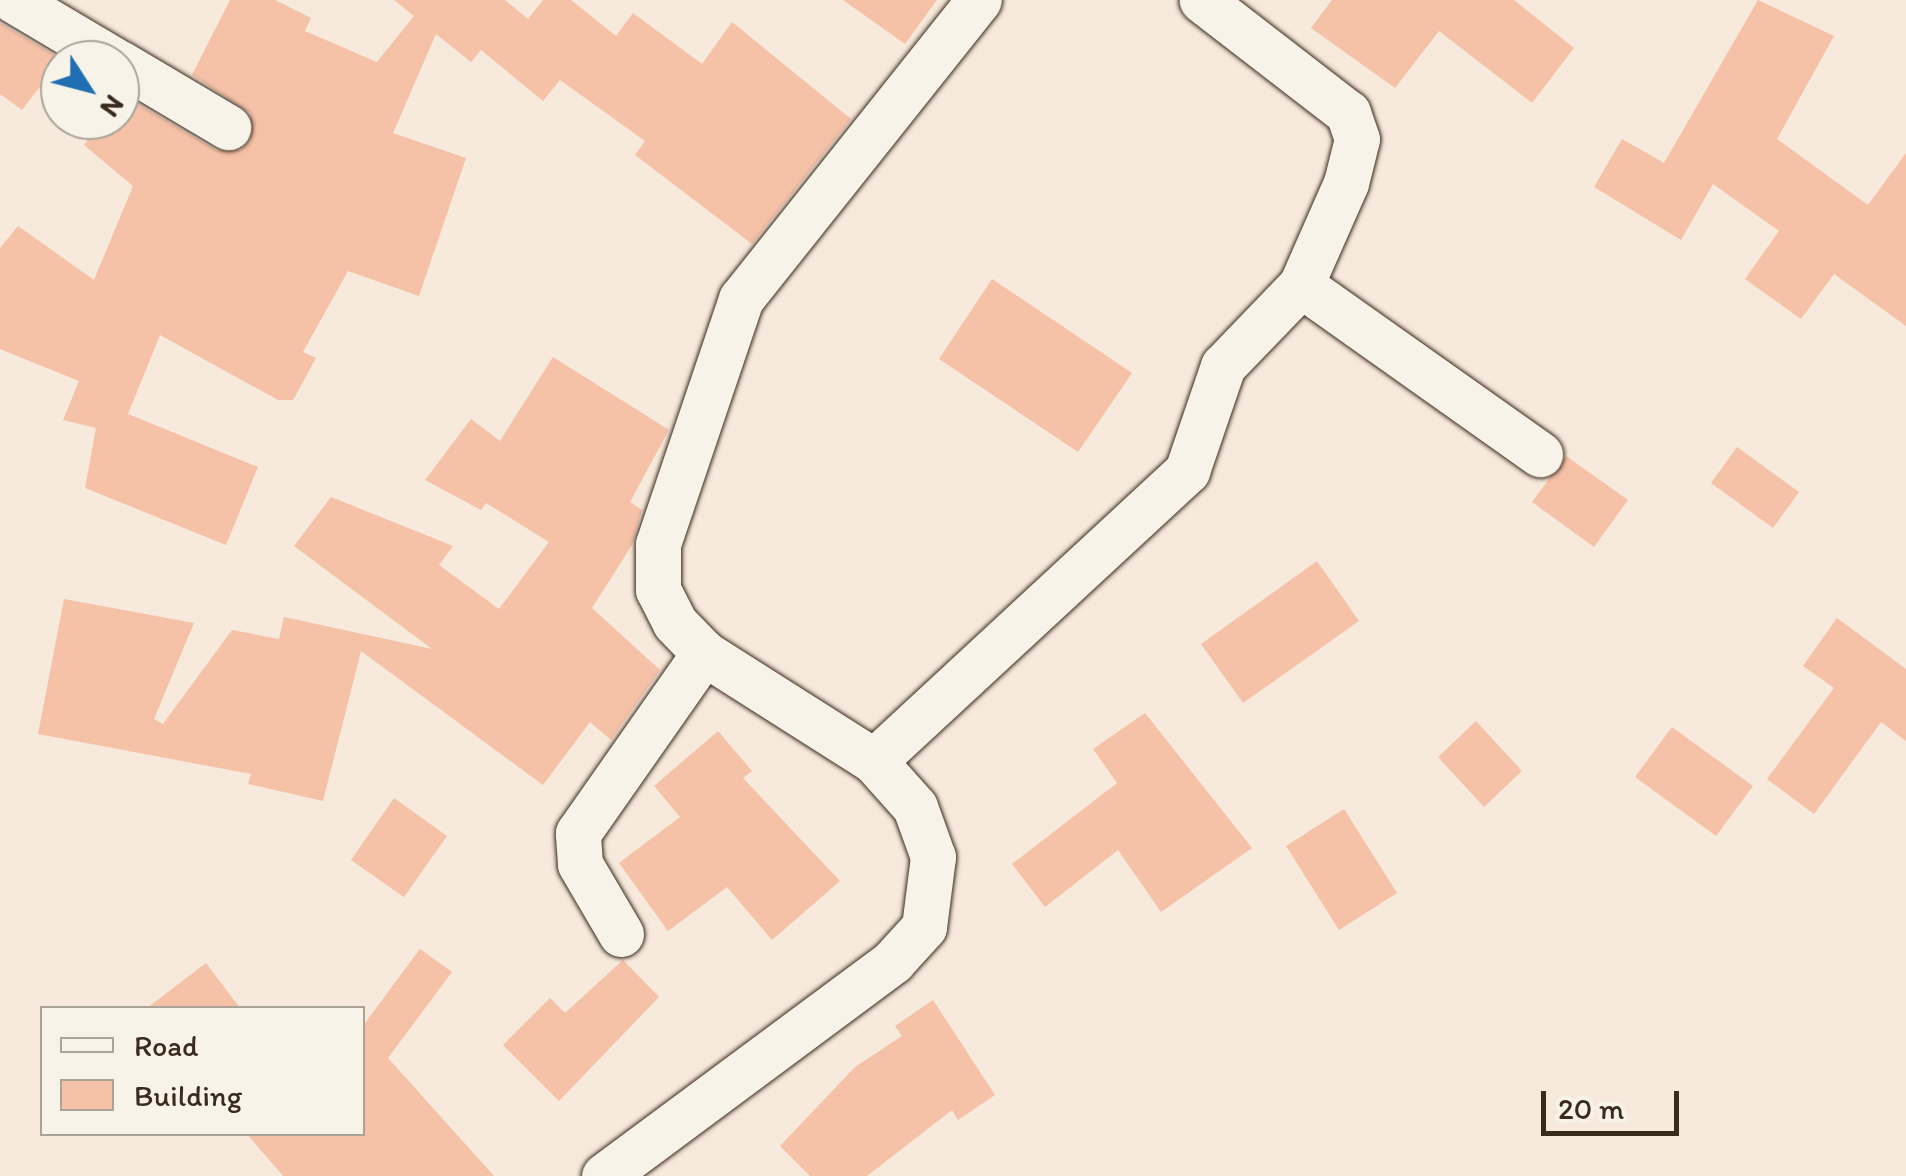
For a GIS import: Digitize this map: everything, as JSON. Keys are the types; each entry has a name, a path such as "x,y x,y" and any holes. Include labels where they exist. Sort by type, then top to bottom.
{"street":[{"path":"13,0 80,40"},
{"path":"604,1176 893,961 924,926 934,889 928,831 874,761 704,652 674,623 658,590 658,544 741,299 979,0"},
{"path":"874,761 1187,471 1223,366 1301,285 1357,139 1348,113 1202,0"},
{"path":"140,75 228,126"},
{"path":"1301,285 1540,454"},
{"path":"621,934 580,864 578,834 704,652"}],"building":[{"path":"230,0 275,0 311,18 305,31 377,62 414,16 394,0 505,0 528,19 543,0 571,0 616,36 633,13 702,64 732,22 851,119 752,244 635,155 645,141 560,80 543,101 481,50 471,62 436,34 393,133 466,158 419,296 348,271 303,352 316,358 293,400 278,400 160,335 128,414 258,467 226,545 85,488 96,428 63,420 79,381 0,349 0,248 18,226 94,280 133,186 84,145 88,140 140,140 140,105 216,150 240,150 250,141 250,113 192,75"},
{"path":"843,0 937,0 905,44"},
{"path":"1332,0 1514,0 1574,48 1532,103 1439,31 1395,88 1311,28"},
{"path":"1758,0 1834,36 1777,139 1868,205 1906,153 1906,326 1834,274 1801,319 1745,279 1779,231 1713,184 1681,240 1594,187 1622,139 1664,163"},
{"path":"0,23 40,47 40,86 22,110 0,94"},
{"path":"992,279 1132,373 1078,452 939,359"},
{"path":"553,357 669,430 630,502 642,510 632,545 592,608 660,670 611,740 590,722 543,785 361,651 323,801 248,784 251,774 38,734 64,599 194,623 154,719 163,724 232,630 279,639 284,617 432,649 294,546 331,497 453,546 439,565 499,609 549,542 486,503 481,510 425,480 471,419 500,441"},
{"path":"1737,447 1799,492 1773,528 1711,483"},
{"path":"1566,456 1628,500 1594,547 1532,502"},
{"path":"1317,561 1359,621 1243,703 1201,644"},
{"path":"1837,618 1906,669 1906,741 1881,722 1814,814 1767,779 1834,688 1803,666"},
{"path":"1145,713 1252,848 1161,912 1118,850 1045,907 1012,864 1117,783 1093,749"},
{"path":"1476,721 1522,771 1484,807 1438,757"},
{"path":"1672,727 1753,786 1716,836 1635,777"},
{"path":"718,731 752,771 743,778 840,881 772,940 727,887 668,931 619,863 680,817 654,786"},
{"path":"394,798 447,836 404,897 351,860"},
{"path":"1344,809 1397,893 1339,930 1286,846"},
{"path":"420,949 452,972 388,1058 494,1176 283,1176 249,1136 365,1136 365,1023"},
{"path":"623,960 659,997 559,1101 503,1045 550,998 565,1013"},
{"path":"206,963 238,1006 150,1006"},
{"path":"933,1000 995,1095 958,1120 952,1110 867,1176 810,1176 780,1146 855,1067 902,1036 895,1026"}]}
